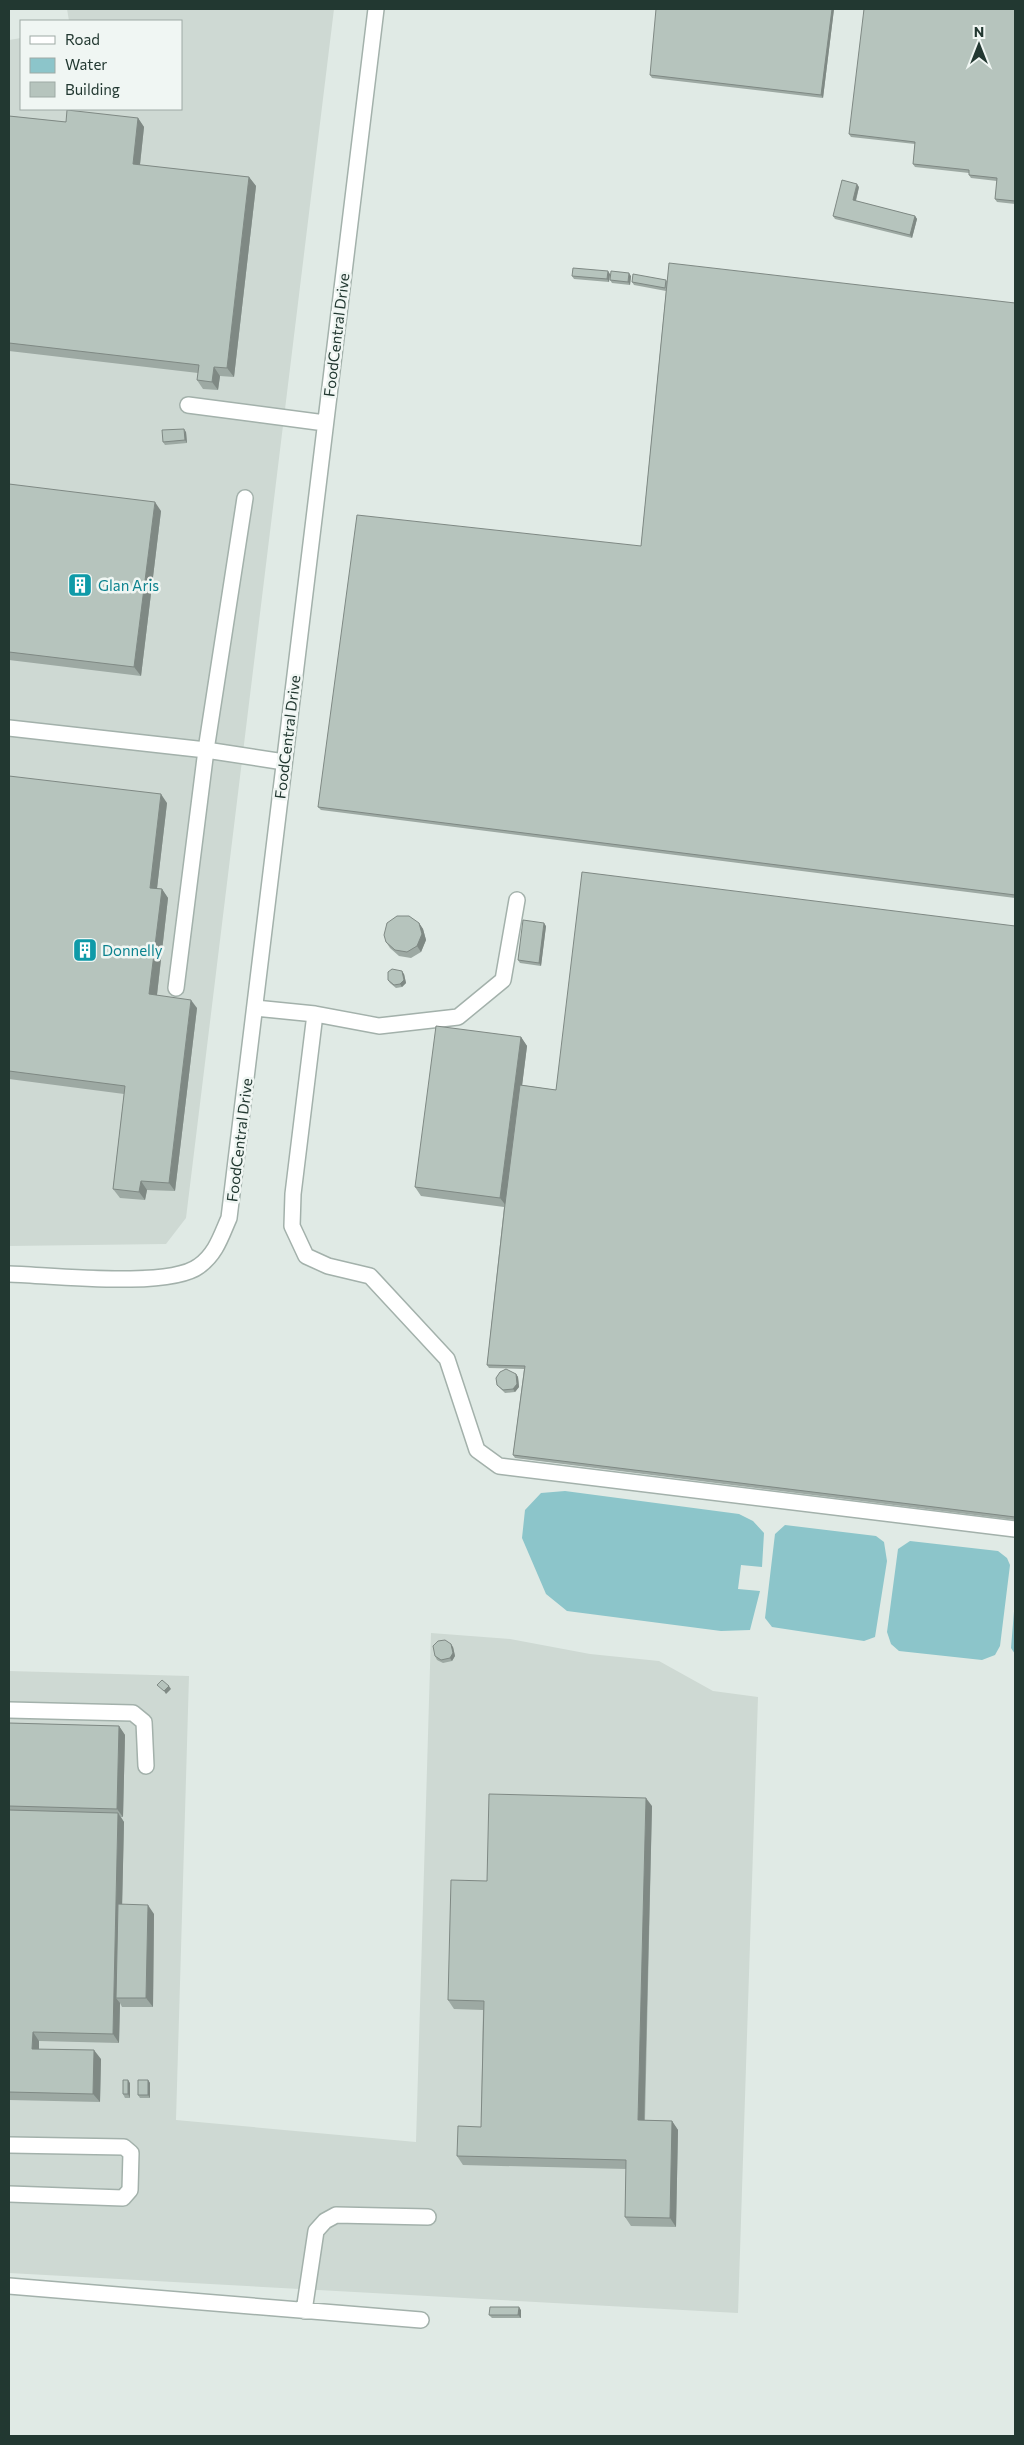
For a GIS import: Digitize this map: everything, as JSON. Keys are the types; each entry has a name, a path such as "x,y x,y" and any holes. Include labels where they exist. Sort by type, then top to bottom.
{"street":[{"name":"FoodCentral Drive","path":"9,1274 111,1278 173,1276 199,1267 216,1249 229,1218 376,9"},
{"path":"188,405 325,423"},
{"path":"176,988 206,750 245,498"},
{"path":"9,728 206,750 284,762"},
{"path":"255,1008 315,1014 379,1026 458,1017 503,980 516,900"},
{"path":"315,1014 293,1194 292,1226 306,1256 328,1266 370,1276 447,1359 476,1450 499,1466 1015,1529"},
{"path":"9,1710 134,1713 144,1722 146,1766"},
{"path":"9,2145 124,2147 130,2152 130,2190 123,2198 9,2194"},
{"path":"304,2310 316,2231 325,2220 336,2215 428,2217"},
{"path":"9,2286 421,2320"}],"shaded area":[{"path":"67,9 334,9 186,1218 166,1244 9,1246 9,40 20,38 20,110 182,110 182,20 69,20"},
{"path":"431,1633 510,1639 590,1654 659,1661 713,1691 758,1697 738,2313 9,2273 9,1671 189,1676 176,2120 416,2142"}],"water":[{"path":"565,1491 739,1514 753,1521 764,1533 762,1567 741,1565 738,1589 760,1591 750,1630 721,1631 567,1611 546,1594 522,1538 525,1510 541,1493"},
{"path":"785,1525 876,1536 884,1542 887,1561 875,1637 864,1641 772,1627 765,1618 775,1534"},
{"path":"910,1541 998,1551 1007,1558 1010,1565 1000,1646 995,1655 982,1660 899,1651 891,1644 887,1632 898,1549"},
{"path":"1015,1599 1015,1654 1011,1648"}],"building":[{"path":"656,9 832,9 821,95 650,75"},
{"path":"864,9 1015,9 1015,201 995,199 997,178 969,175 969,170 913,164 915,142 849,134"},
{"path":"67,110 138,118 133,164 249,177 227,368 214,367 212,382 197,380 199,365 9,343 9,116 66,122"},
{"path":"842,180 857,184 853,200 915,216 910,235 833,216"},
{"path":"669,263 1015,303 1015,895 318,807 357,515 641,546"},
{"path":"573,268 608,271 607,279 572,276"},
{"path":"611,271 629,273 628,282 610,280"},
{"path":"633,274 666,280 665,288 632,282"},
{"path":"184,429 185,440 163,442 162,430"},
{"name":"Glan Aris","path":"9,484 155,502 134,667 9,652"},
{"name":"Donnelly","path":"9,776 161,794 150,888 162,889 149,994 191,1000 169,1183 141,1181 139,1192 113,1189 125,1086 9,1071"},
{"path":"582,872 1015,926 1015,1517 513,1455 525,1366 487,1365 505,1204 520,1085 556,1090"},
{"path":"397,916 409,916 419,923 422,934 417,946 407,952 395,950 386,942 384,935 387,923"},
{"path":"523,920 544,923 539,963 518,960"},
{"path":"392,969 402,971 404,980 400,984 394,985 388,980 388,972"},
{"path":"436,1026 521,1037 500,1198 415,1187"},
{"path":"506,1369 516,1374 517,1384 513,1389 503,1390 497,1385 496,1378 500,1372"},
{"path":"445,1640 451,1644 453,1653 450,1658 441,1660 435,1656 433,1646 438,1641"},
{"path":"162,1680 169,1686 164,1691 157,1685"},
{"path":"9,1723 119,1726 117,1809 9,1806"},
{"path":"489,1794 646,1798 638,2120 672,2121 670,2218 625,2217 626,2160 457,2156 458,2126 481,2127 484,2001 448,2000 451,1880 487,1881"},
{"path":"9,1810 118,1813 113,2034 33,2032 32,2049 94,2050 93,2094 9,2092"},
{"path":"118,1904 148,1905 146,1998 116,1998"},
{"path":"123,2080 128,2080 128,2094 123,2094"},
{"path":"138,2080 148,2080 148,2095 138,2095"},
{"path":"490,2307 519,2307 518,2315 489,2315"}],"place":[{"name":"Glan Aris","path":"80,585"},
{"name":"Donnelly","path":"85,950"}]}
